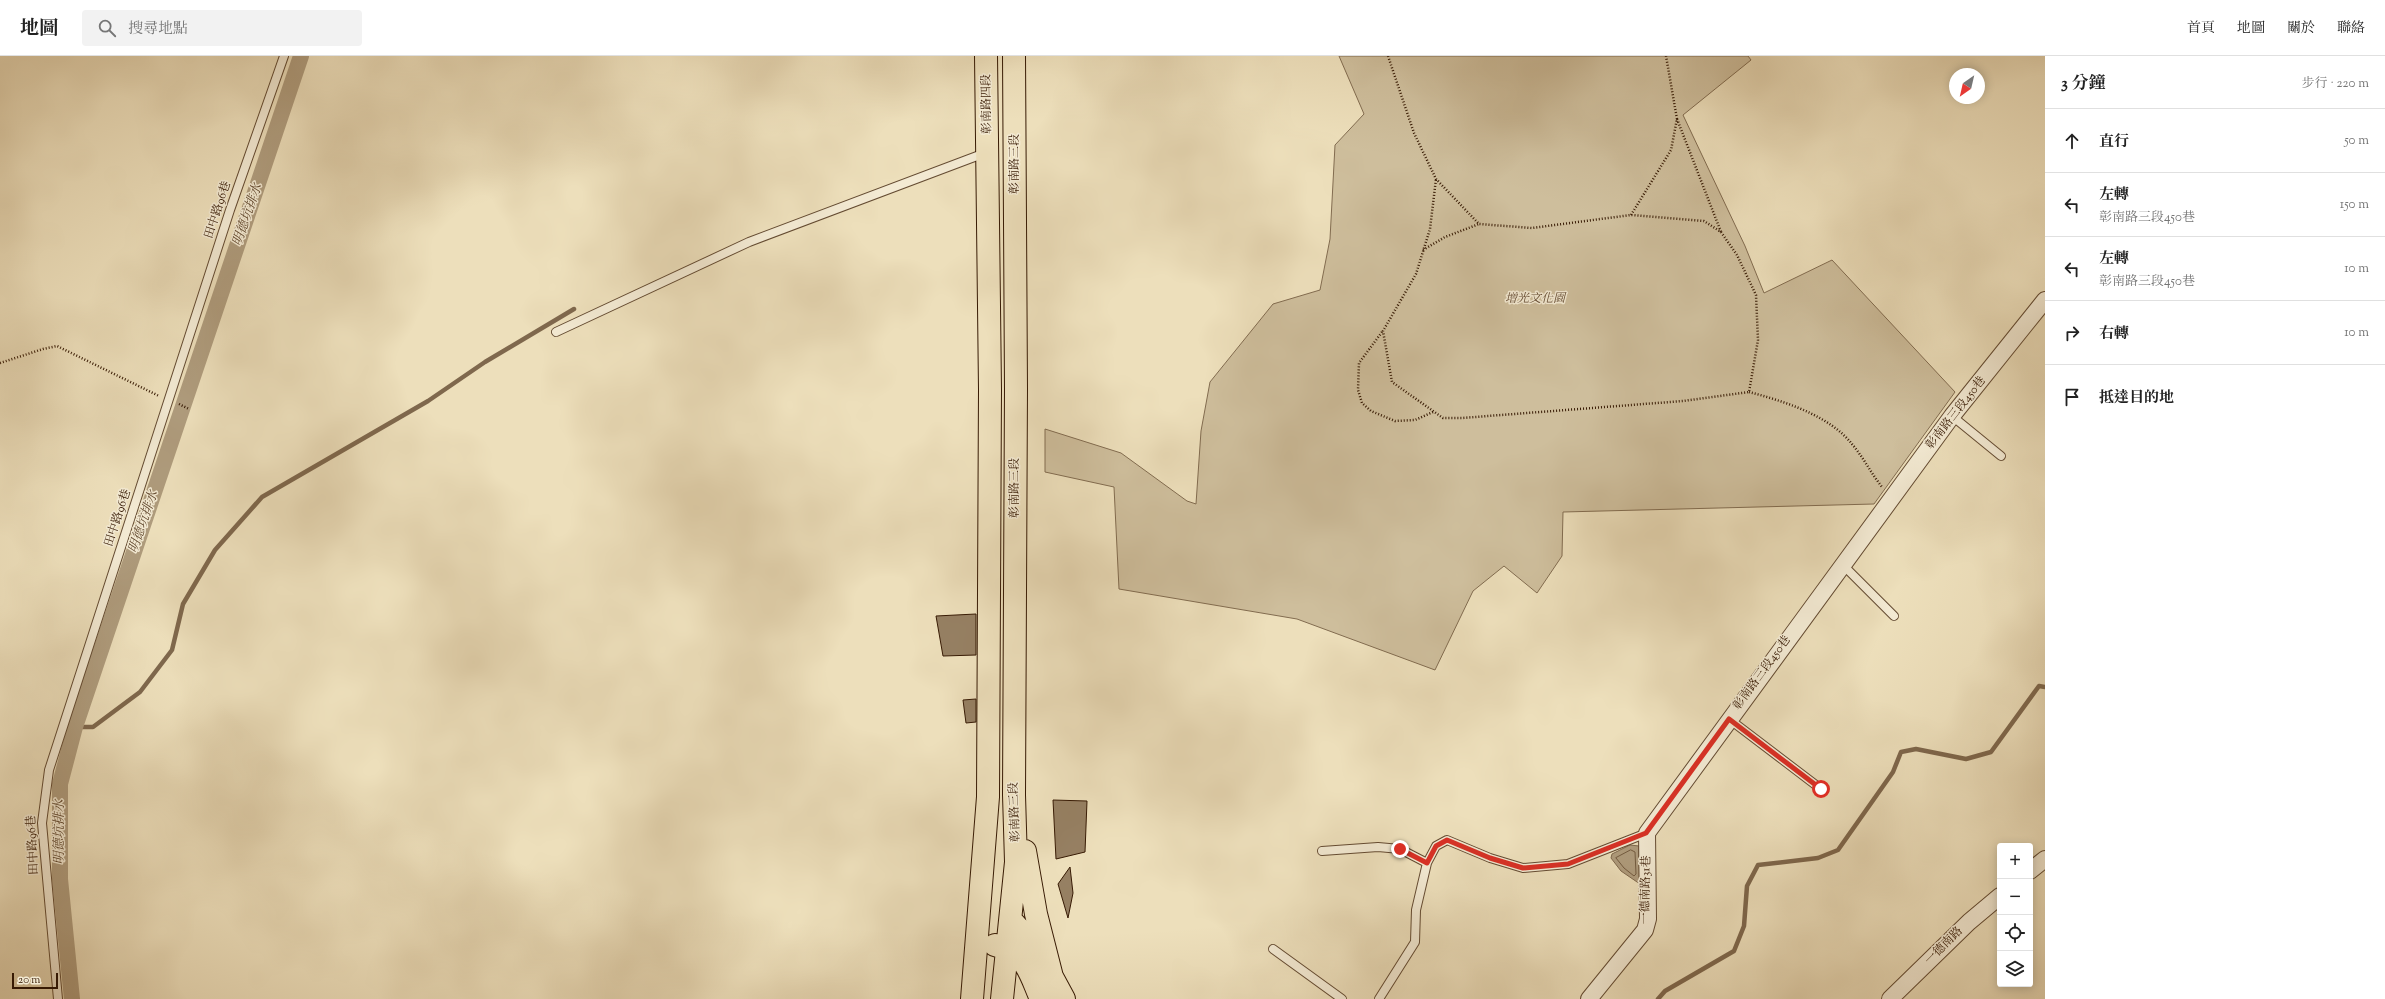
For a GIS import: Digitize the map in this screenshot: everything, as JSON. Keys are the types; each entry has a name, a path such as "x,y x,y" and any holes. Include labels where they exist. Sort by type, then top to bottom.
{"main road":[{"name":"彰南路四段","path":"986,56 988,152"},
{"name":"彰南路三段","path":"1002,999 1007,948 1012,921 1016,862 1014,795 1016,396 1014,56"},
{"path":"972,999 988,797 990,390 988,152"},
{"path":"1014,795 1036,914 1052,977"},
{"path":"977,940 1012,921 1037,949 1064,999"},
{"path":"977,940 1007,948 1024,960 1041,999"}],"street":[{"name":"彰南路三段450巷","path":"1646,833 1952,416 2045,300"},
{"name":"一德南路31巷","path":"1589,999 1644,930 1648,919 1646,833"},
{"path":"2033,869 2045,859"},
{"name":"一德南路","path":"1890,999 1968,922 1997,898"}],"lane":[{"name":"田中路96巷","path":"58,999 42,823 49,770 170,401 230,210 284,56"},
{"path":"556,332 749,242 988,152"},
{"path":"1952,416 2002,456"},
{"path":"1842,564 1894,616"},
{"path":"1729,719 1821,789"},
{"path":"1379,999 1415,942 1416,910 1427,863 1436,846 1447,840 1490,858 1523,868 1568,864 1646,833"},
{"path":"1322,851 1372,847 1400,849 1427,863"},
{"path":"1273,949 1342,999"}],"path":[{"path":"1388,56 1414,133 1436,179 1478,224"},
{"path":"1666,56 1677,119 1721,232 1737,255 1756,296 1758,340 1749,392"},
{"path":"1631,215 1672,150 1677,119"},
{"path":"1433,412 1415,420 1395,421 1371,411 1362,403 1357,382 1359,364 1383,331 1416,274 1430,229 1436,179"},
{"path":"1423,250 1445,237 1478,224 1532,228 1631,215 1704,221 1721,232"},
{"path":"1383,331 1392,382 1433,412 1444,418 1462,418 1683,401 1749,392 1794,404 1829,424 1851,443 1890,499"},
{"path":"0,364 43,349 57,346 170,401"}],"green space":[{"name":"增光文化園","path":"1339,56 1748,56 1751,60 1683,115 1745,246 1764,293 1832,260 1955,392 1874,504 1563,512 1562,556 1537,593 1504,566 1473,591 1435,670 1297,619 1119,589 1114,487 1045,472 1045,429 1121,453 1187,501 1196,504 1201,431 1210,382 1273,304 1320,290 1330,239 1335,145 1364,114"}],"water":[{"path":"1630,845 1639,846 1640,884 1621,871 1611,858 1612,854"}],"building":[{"path":"976,614 976,655 943,656 936,616"},
{"path":"976,699 976,722 966,723 963,700"},
{"path":"1053,800 1087,801 1085,852 1056,859"},
{"path":"1070,867 1073,893 1068,918 1058,884"}],"waterway":[{"name":"明德坑排水","path":"72,999 60,879 60,784 75,727 301,56"},
{"path":"75,727 93,727 140,692 172,650 183,604 215,550 262,497 428,401 485,362 574,309"},
{"path":"1658,999 1665,991 1734,951 1744,926 1747,886 1758,865 1818,858 1838,850 1893,772 1901,752 1916,749 1966,759 1991,752 2039,686 2045,687"}],"route":[{"path":"1400,849 1427,863 1436,846 1447,840 1490,858 1523,868 1568,864 1646,833 1729,719 1821,789"}]}
